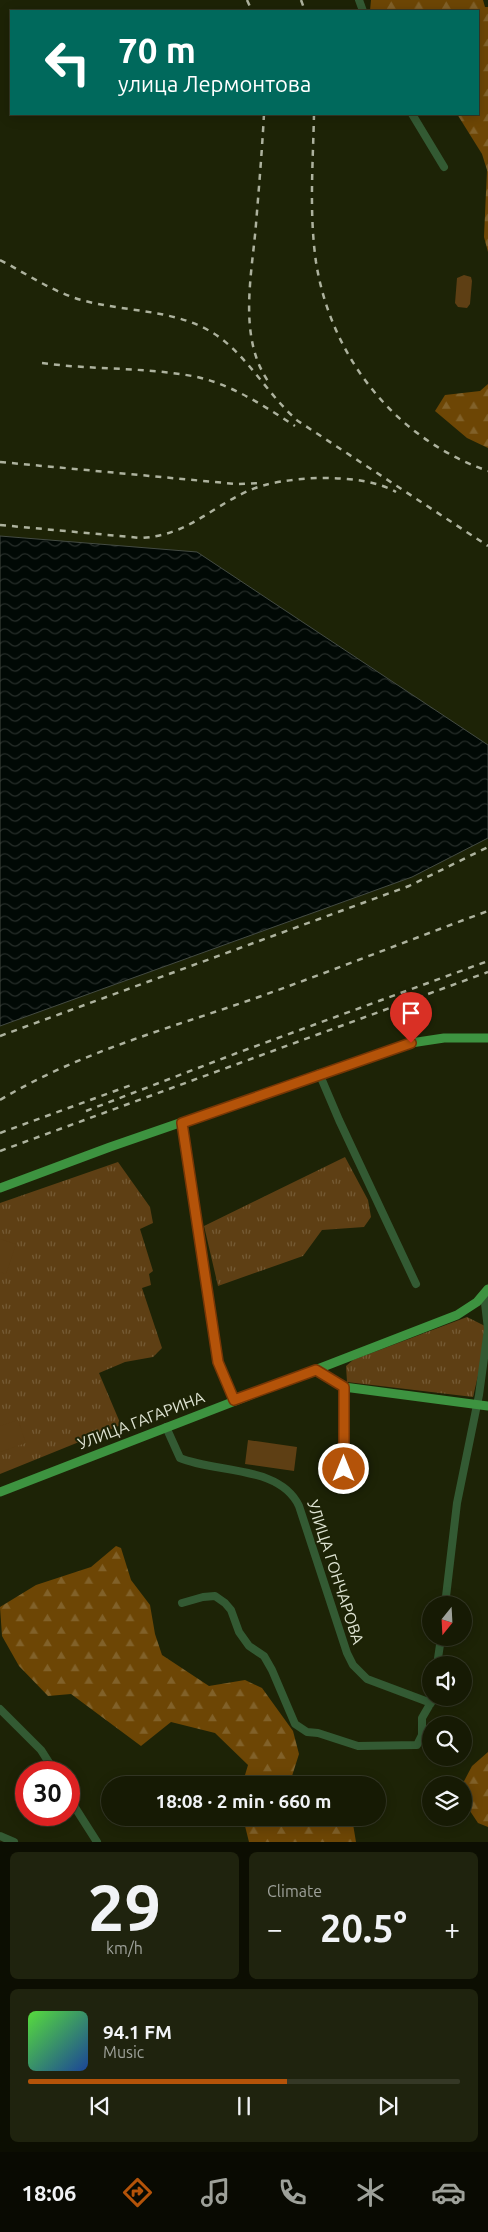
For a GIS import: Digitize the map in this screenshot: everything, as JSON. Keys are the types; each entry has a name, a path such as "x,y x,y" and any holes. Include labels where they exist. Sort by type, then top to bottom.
{"main road":[{"path":"0,1188 319,1073 411,1043 444,1038 488,1038"},
{"name":"УЛИЦА ГАГАРИНА","path":"0,1492 457,1315 469,1309 486,1292"},
{"path":"316,1370 344,1387 488,1406"}],"street":[{"path":"413,115 444,167"},
{"path":"319,1073 416,1284"},
{"path":"182,1123 218,1362 234,1400"},
{"path":"446,1596 457,1503 477,1404 488,1329 486,1292"},
{"path":"344,1387 344,1485"},
{"name":"УЛИЦА ГОНЧАРОВА","path":"166,1427 180,1458 258,1476 274,1482 292,1494 300,1506 347,1653 353,1665 367,1679 422,1697"},
{"name":"УЛИЦА ГОНЧАРОВА","path":"182,1603 203,1596 214,1596 225,1603 231,1610 238,1632 249,1646 264,1656 295,1724 308,1732 318,1733 358,1746 417,1745 422,1735 422,1718 429,1706"},
{"path":"0,1709 41,1750 48,1761"},
{"path":"80,1815 97,1842"},
{"path":"0,1836 14,1842"}],"green space":[{"path":"371,0 483,0 485,7 488,7 488,252 484,237 487,170 482,154 458,115 479,115 479,10 370,10"},
{"path":"464,275 471,277 472,281 470,304 467,308 458,307 455,303 457,278"},
{"path":"488,384 488,448 467,438 435,411 445,395 480,391"},
{"path":"345,1157 368,1200 371,1217 364,1227 322,1230 303,1256 218,1286 204,1226"},
{"path":"118,1162 150,1207 153,1223 140,1229 153,1271 149,1274 151,1285 142,1288 162,1348 153,1357 125,1362 99,1373 121,1425 0,1474 0,1203"},
{"path":"0,1239 16,1244 6,1274 0,1272"},
{"path":"467,1317 485,1326 480,1367 473,1397 347,1382 346,1366 353,1360"},
{"path":"18,1420 26,1443 0,1452 0,1426"},
{"path":"248,1440 297,1447 294,1471 245,1464"},
{"path":"116,1546 121,1548 131,1580 150,1605 155,1634 162,1655 209,1686 245,1680 262,1688 293,1731 299,1754 292,1776 245,1776 248,1765 215,1733 171,1722 141,1746 71,1694 48,1696 19,1666 2,1636 0,1607 36,1585 91,1567"},
{"path":"488,1752 488,1827 478,1823 472,1814 472,1776 467,1776 472,1766"},
{"path":"245,1826 353,1826 356,1842 249,1842"}],"water":[{"path":"0,536 197,552 488,745 488,838 412,877 0,1026"}],"railway":[{"path":"247,0 252,10"},
{"path":"301,0 305,10"},
{"path":"264,115 249,306 253,347 260,366 270,384"},
{"path":"314,115 312,188 314,244 324,297 336,331 353,362 373,390 397,416 424,438 455,457 488,471"},
{"path":"0,260 74,298 103,305 175,317 208,330 223,340 243,359 278,401 298,421 488,546"},
{"path":"42,363 155,371 206,379 246,396 295,426"},
{"path":"0,462 236,484 261,483"},
{"path":"0,525 141,538 157,536 185,527 248,491 281,482 301,479 344,479 364,481 396,492"},
{"path":"0,1036 409,886 488,847"},
{"path":"0,1100 30,1083 92,1055 253,999 488,911"},
{"path":"86,1111 237,1053 488,961"},
{"path":"0,1151 488,972"},
{"path":"0,1133 134,1084"}],"route":[{"path":"344,1469 344,1387 316,1370 234,1400 218,1362 182,1123 319,1073 411,1043"}]}
